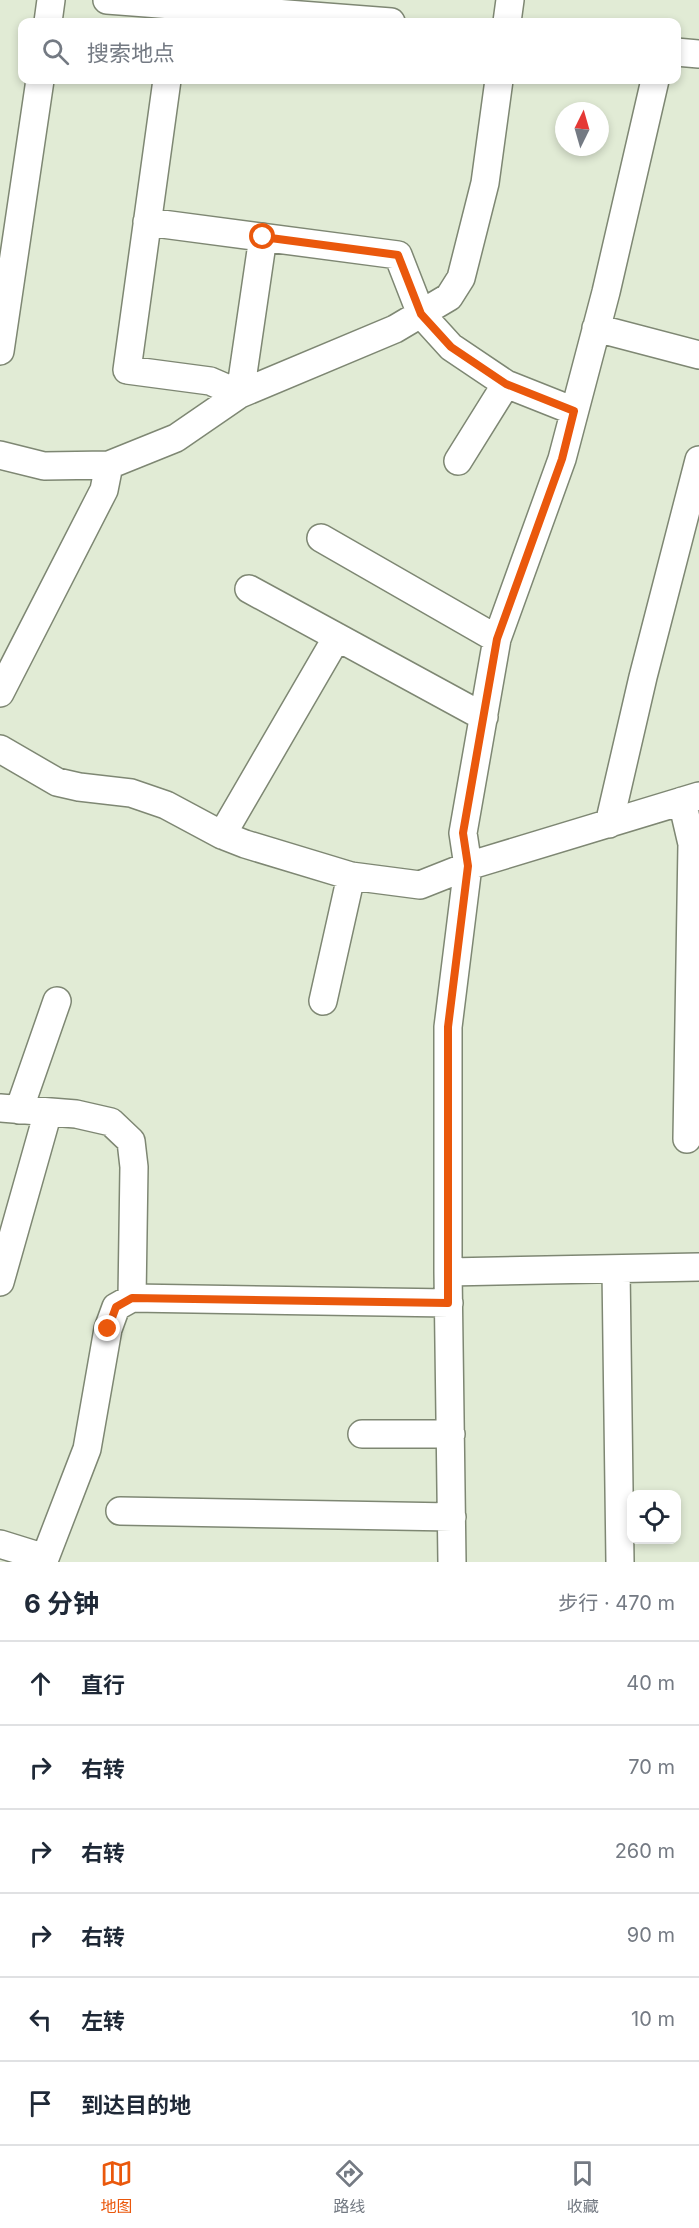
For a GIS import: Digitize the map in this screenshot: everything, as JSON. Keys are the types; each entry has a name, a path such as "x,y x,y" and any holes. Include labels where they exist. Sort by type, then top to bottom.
{"street":[{"path":"49,18 51,0"},
{"path":"107,0 169,8 328,18"},
{"path":"508,18 510,0"},
{"path":"681,52 699,54"},
{"path":"0,351 39,84"},
{"path":"166,84 127,370 210,381 240,394"},
{"path":"0,455 44,466 109,465 176,438 240,394 395,329 449,297 460,278 485,183 498,84"},
{"path":"452,1562 448,1303 448,1027 468,866 463,833 497,639 562,459 654,84"},
{"path":"147,222 398,255 421,314 451,347 506,384 574,411"},
{"path":"240,394 263,237"},
{"path":"596,328 699,355"},
{"path":"459,461 506,384"},
{"path":"609,824 643,677 699,460"},
{"path":"0,693 104,490 109,465"},
{"path":"321,538 497,639"},
{"path":"249,589 484,717"},
{"path":"222,835 337,637"},
{"path":"0,749 57,782 131,793 166,805 222,835 245,844 351,876 420,885 468,866 691,798 687,1140"},
{"path":"323,1001 351,876"},
{"path":"57,1001 9,1109 76,1114 111,1122 131,1142 134,1167 132,1298"},
{"path":"0,1282 48,1112"},
{"path":"448,1272 699,1267"},
{"path":"616,1269 620,1562"},
{"path":"0,1544 45,1558 87,1449 108,1329 116,1307 132,1298 448,1303"},
{"path":"362,1434 451,1434"},
{"path":"120,1510 452,1517"}],"route":[{"path":"108,1329 116,1307 132,1298 448,1303 448,1027 468,866 463,833 497,639 562,459 574,411 506,384 451,347 421,314 398,255 263,237"}]}
